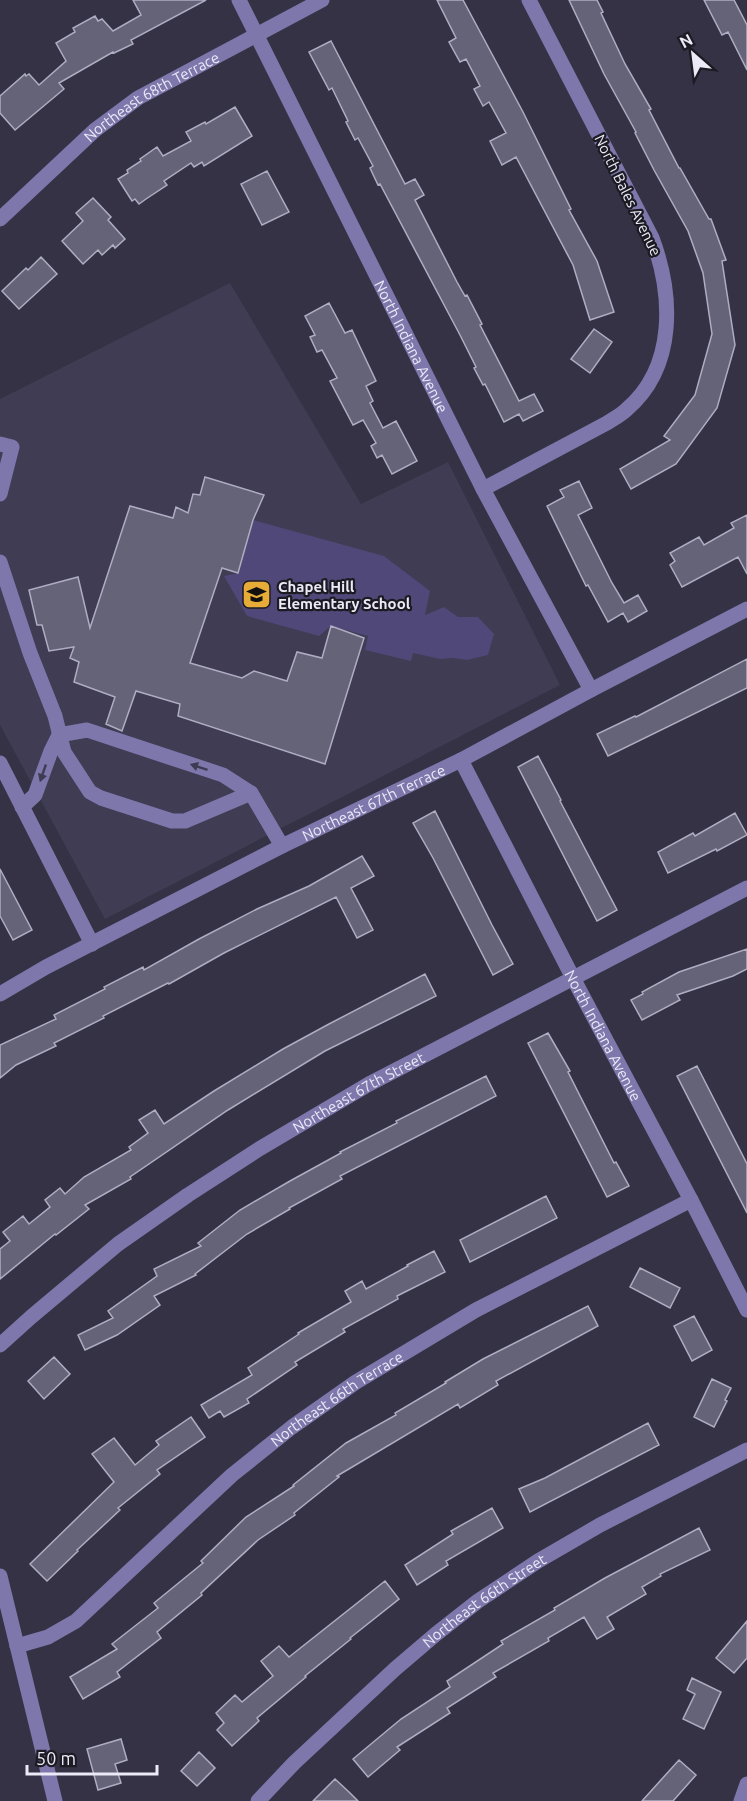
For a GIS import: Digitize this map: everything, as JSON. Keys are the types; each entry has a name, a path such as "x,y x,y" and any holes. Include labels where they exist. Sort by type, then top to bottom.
{"street":[{"name":"North Indiana Avenue","path":"238,0 483,489 591,690"},
{"name":"Northeast 68th Terrace","path":"0,219 95,130 138,98 322,0"},
{"name":"North Bales Avenue","path":"483,489 626,411 642,394 654,375 662,353 666,331 665,283 652,238 529,0"},
{"path":"0,494 6,446"},
{"path":"0,562 30,653 55,716 64,752 90,792 101,798 172,821 185,821 251,793"},
{"name":"Northeast 67th Terrace","path":"0,994 282,846 462,760 747,609"},
{"path":"59,735 87,730 223,775 251,793 282,846"},
{"path":"22,807 35,795 59,735"},
{"name":"North Indiana Avenue","path":"462,760 747,1310"},
{"path":"0,763 92,944"},
{"name":"Northeast 67th Street","path":"0,1345 118,1244 259,1149 369,1084 747,888"},
{"name":"Northeast 66th Terrace","path":"17,1646 48,1637 76,1621 232,1475 292,1427 356,1382 476,1310 691,1200"},
{"name":"Northeast 66th Street","path":"258,1801 395,1669 478,1601 538,1561 600,1526 747,1450"},
{"path":"0,1576 54,1801"},
{"path":"741,1801 747,1784"}],"shaded area":[{"name":"Chapel Hill Elementary School","path":"230,283 361,504 448,462 560,685 105,919 0,725 0,399"},
{"path":"253,520 384,556 430,591 425,615 444,607 458,617 478,617 494,634 488,655 467,660 440,659 413,653 411,661 365,650 368,636 331,626 319,636 247,616 224,576 239,573"}],"building":[{"path":"133,0 206,0 131,40 133,44 113,52 59,83 64,89 15,130 0,113 0,96 25,74 26,76 29,74 39,85 66,61 56,43 75,32 73,28 95,16 98,21 102,19 113,31 141,15"},
{"path":"437,0 463,0 523,112 571,209 569,210 597,261 614,312 590,320 573,265 516,157 502,165 490,141 506,133 489,102 483,106 474,89 480,86 466,59 460,62 449,42 456,38"},
{"path":"569,0 597,0 625,64 651,109 649,110 679,168 711,219 726,260 722,261 735,345 717,408 676,464 631,489 620,469 670,440 664,436 695,395 712,334 703,273 688,231 604,74"},
{"path":"704,0 734,0 747,25 747,70 728,32 722,35"},
{"path":"331,41 405,184 415,179 424,195 415,200 457,282 465,296 467,295 519,401 534,394 543,411 523,421 519,414 504,422 380,184 378,185 370,168 373,166 358,138 355,140 332,88 329,90 309,52"},
{"path":"235,107 252,136 204,166 202,162 194,167 191,163 164,181 167,185 139,204 135,199 132,201 118,179 128,173 127,170 157,147 163,156 191,141 186,132 205,122 206,124"},
{"path":"267,171 289,212 262,225 241,184"},
{"path":"93,198 111,217 108,220 125,239 115,248 113,245 102,255 98,250 83,264 62,241 83,221 76,213"},
{"path":"41,257 57,274 19,309 2,291"},
{"path":"329,303 345,333 352,330 376,381 366,386 373,401 370,403 383,428 396,421 417,461 392,474 382,455 377,458 371,446 376,443 363,420 353,425 330,381 337,378 322,350 317,352 310,337 315,335 305,316"},
{"path":"594,329 612,342 590,373 571,359"},
{"path":"205,477 264,495 253,520 238,573 222,568 190,663 242,678 254,671 287,681 297,652 322,658 331,626 364,638 325,764 178,716 180,704 136,691 122,731 106,724 115,697 74,682 79,662 70,658 74,647 49,651 42,625 37,625 29,590 78,577 90,628 130,506 173,518 176,507 188,513 193,494 200,495"},
{"path":"579,481 592,508 578,515 612,583 624,603 638,595 647,611 628,622 623,613 608,622 588,585 586,586 547,506 564,497 560,490"},
{"path":"747,515 747,574 738,557 682,587 670,565 675,561 670,553 699,537 704,545 734,528 731,523"},
{"path":"747,659 747,688 608,756 597,734 636,717"},
{"path":"538,756 617,910 597,921 518,767"},
{"path":"435,811 513,964 493,975 413,823"},
{"path":"735,813 747,835 668,873 658,852 693,833 695,836"},
{"path":"362,856 374,876 351,888 373,930 357,938 336,897 103,1016 104,1018 54,1043 56,1046 16,1065 0,1078 0,1045 56,1019 54,1015 105,989 104,987 143,967 144,970 257,909 309,886"},
{"path":"0,869 32,930 13,940 0,916"},
{"path":"747,949 747,969 677,995 680,1000 642,1020 631,1000 643,994 642,992 679,972"},
{"path":"425,974 436,996 325,1051 228,1110 130,1177 131,1179 85,1205 89,1209 0,1279 0,1249 10,1241 3,1232 23,1216 29,1224 50,1207 45,1200 60,1188 65,1194 84,1177 131,1150 129,1147 148,1133 139,1120 155,1110 164,1124 283,1049"},
{"path":"548,1033 570,1071 568,1072 614,1163 616,1162 629,1186 607,1197 528,1043"},
{"path":"697,1066 747,1164 747,1213 677,1076"},
{"path":"486,1076 496,1096 340,1176 342,1179 247,1234 196,1275 154,1296 160,1305 117,1335 85,1350 78,1335 113,1318 108,1311 157,1276 154,1269 201,1246 198,1243 240,1210 340,1152 397,1123 396,1121"},
{"path":"546,1196 557,1218 470,1262 460,1240"},
{"path":"434,1251 445,1272 397,1296 398,1299 343,1329 345,1332 295,1362 297,1365 247,1399 249,1403 224,1417 220,1411 209,1418 201,1405 252,1375 248,1368 298,1333 351,1302 345,1291 362,1281 366,1289"},
{"path":"640,1268 680,1288 670,1308 630,1287"},
{"path":"588,1306 598,1326 496,1381 498,1385 460,1408 458,1404 337,1476 339,1477 294,1513 295,1515 258,1540 201,1593 202,1595 157,1632 161,1638 117,1672 120,1677 83,1699 70,1677 117,1649 112,1644 158,1608 154,1603 203,1563 201,1561 246,1517 294,1486 346,1443 396,1415 395,1413 483,1359"},
{"path":"694,1316 712,1350 692,1361 674,1326"},
{"path":"54,1357 70,1374 44,1399 28,1381"},
{"path":"712,1379 731,1388 714,1427 694,1417"},
{"path":"191,1417 205,1437 157,1470 160,1474 118,1508 120,1510 47,1581 30,1564 114,1482 92,1454 114,1438 135,1465 159,1445 156,1441"},
{"path":"648,1423 659,1445 530,1512 519,1489 545,1478"},
{"path":"492,1508 503,1528 446,1561 448,1565 417,1585 405,1565 453,1534 451,1531"},
{"path":"699,1528 710,1550 660,1574 661,1576 642,1587 646,1594 607,1617 614,1629 597,1639 584,1617 548,1638 549,1641 493,1673 496,1677 447,1708 450,1713 397,1747 400,1750 368,1777 353,1759 401,1719 450,1687 447,1681 503,1644 501,1641 605,1578"},
{"path":"385,1581 399,1599 257,1718 259,1721 232,1746 217,1730 224,1723 216,1713 235,1695 242,1702 273,1676 261,1661 279,1646 289,1657"},
{"path":"747,1621 747,1658 734,1673 716,1658"},
{"path":"692,1678 721,1692 704,1729 683,1719 695,1694 687,1690"},
{"path":"121,1739 127,1760 115,1764 121,1783 98,1790 87,1749"},
{"path":"199,1752 215,1768 197,1786 181,1771"},
{"path":"679,1760 696,1775 673,1801 642,1801"},
{"path":"335,1779 349,1792 358,1801 313,1801"}],"place":[{"name":"Chapel Hill Elementary School","path":"257,595"}]}
